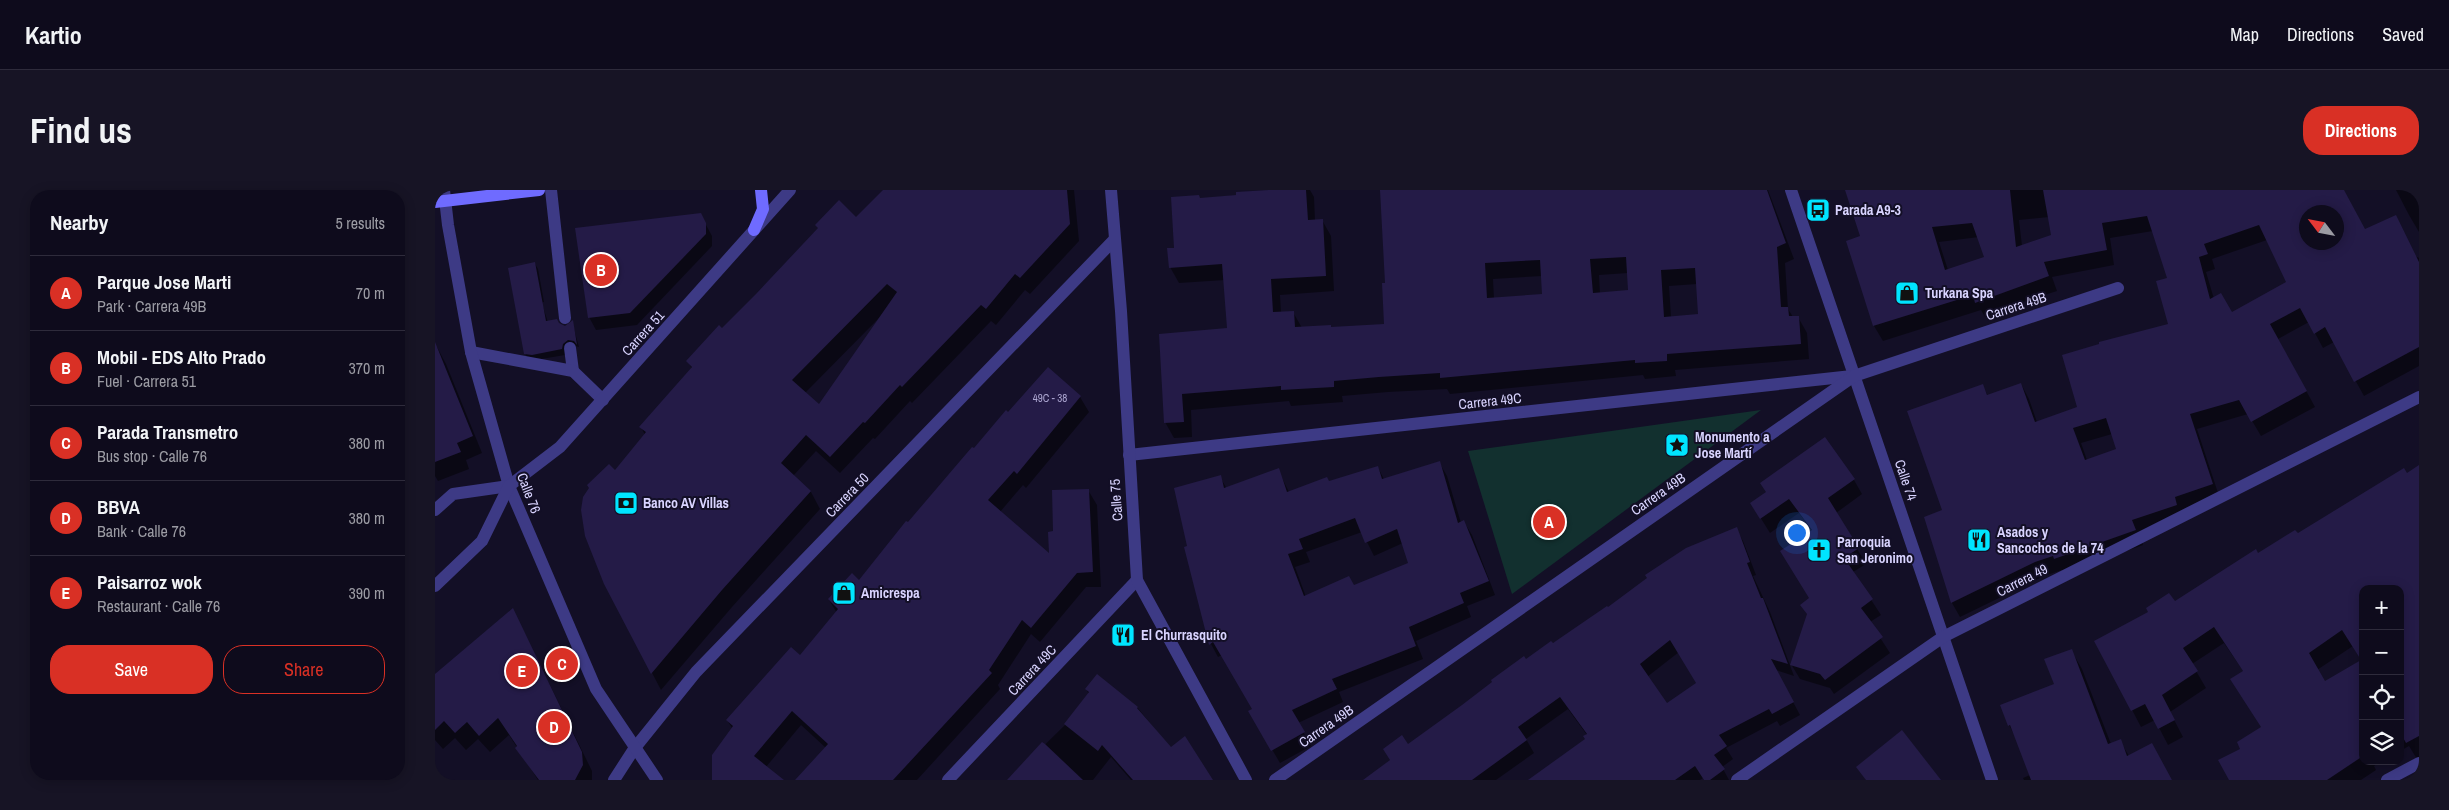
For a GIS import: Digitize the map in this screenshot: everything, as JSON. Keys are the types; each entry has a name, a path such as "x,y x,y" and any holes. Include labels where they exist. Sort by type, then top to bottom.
{"main road":[{"path":"442,198 539,190"},
{"path":"754,230 763,209 761,190"}],"street":[{"path":"551,190 565,318"},
{"name":"Carrera 51","path":"435,586 482,541 509,486 560,447 790,190"},
{"name":"Calle 75","path":"1111,190 1121,311 1137,580 1246,780"},
{"name":"Calle 74","path":"1791,190 1992,780"},
{"name":"Calle 76","path":"442,198 471,352 509,486 596,689 634,749 657,780"},
{"name":"Carrera 50","path":"615,780 634,749 696,672 1114,240"},
{"name":"Carrera 49B","path":"1275,780 1854,376 2119,288"},
{"path":"570,348 573,371"},
{"path":"471,352 573,371 603,400"},
{"name":"Carrera 49C","path":"1129,455 1854,376"},
{"name":"Carrera 49","path":"1737,780 1943,637 2419,396"},
{"name":"Carrera 51","path":"435,510 453,494 509,486"},
{"name":"Carrera 49C","path":"948,780 1137,580"},
{"path":"2387,780 2419,764"}],"green space":[{"path":"1761,410 1512,594 1468,451"}],"building":[{"path":"883,190 1067,190 1070,224 1020,278 1015,274 986,309 981,305 902,387 900,385 830,457 806,435 781,463 811,491 722,590 651,674 604,584 585,536 581,510 583,497 589,488 587,485 609,464 615,470 646,432 639,427 692,367 686,361 719,325 722,328 756,294 818,228 815,225 839,200 856,217","holes":["887,284 897,292 819,404 792,380"]},
{"path":"1306,190 1308,220 1323,219 1326,276 1271,279 1273,312 1294,311 1295,327 1331,325 1331,327 1384,324 1382,283 1385,283 1380,190 1767,190 1786,243 1777,247 1781,307 1788,307 1789,316 1799,316 1801,344 1667,354 1667,361 1635,363 1635,360 1440,378 1440,373 1379,377 1334,381 1334,387 1281,390 1281,386 1182,394 1184,422 1164,423 1159,334 1227,328 1222,264 1169,268 1167,248 1174,248 1171,197 1199,195 1200,198 1236,195 1236,192","holes":["1626,257 1628,290 1593,293 1590,259","1540,260 1542,294 1487,298 1485,263","1695,268 1698,314 1664,317 1661,270"]},
{"path":"1845,190 2010,190 2016,247 2051,235 2043,190 2344,190 2365,229 2396,215 2419,262 2419,347 2354,382 2325,327 2314,334 2300,308 2270,324 2307,391 2251,422 2239,400 2190,414 2213,484 2175,497 2177,505 2132,520 2136,530 2054,559 2053,556 2035,562 1951,603 1924,517 1942,510 1907,411 1983,384 1987,395 2021,383 2035,422 2077,407 2062,355 2099,344 2099,342 2168,324 2156,281 2167,278 2147,216 2102,223 2107,250 2044,262 2049,276 1975,303 1973,295 1873,326 1846,241 1860,236","holes":["1972,223 1984,257 1945,270 1932,227","2259,225 2286,282 2232,312 2221,293 2210,299 2199,257 2208,254 2204,244","2106,418 2116,449 2085,460 2073,428"]},
{"path":"701,213 706,223 706,234 630,313 588,318 575,228"},
{"path":"535,262 546,321 557,319 559,323 565,326 573,320 577,345 574,341 568,340 563,344 562,349 532,355 524,354 508,268"},
{"path":"435,342 473,436 457,443 461,452 435,462"},
{"path":"1048,367 1081,396 1017,474 1014,471 988,500 1049,553 1048,532 1053,531 1052,490 1089,489 1093,572 1077,573 1031,628 1022,620 989,670 992,673 893,780 795,780 828,744 792,711 754,756 784,780 712,780 712,755 733,726 726,720 791,647 800,655 838,609 828,599 852,573 859,580 906,521 908,522 972,447 974,448 1006,410 1008,412"},
{"path":"1825,437 1855,479 1828,498 1859,548 1844,558 1873,599 1861,608 1883,637 1825,680 1820,674 1790,665 1807,614 1800,605 1809,598 1780,551 1812,530 1789,499 1760,519 1750,503 1766,492 1760,483"},
{"path":"1440,461 1458,523 1464,520 1489,581 1460,593 1464,603 1409,627 1416,646 1332,679 1337,689 1292,710 1305,732 1271,751 1248,711 1252,709 1213,642 1209,645 1184,547 1187,546 1174,488 1221,475 1224,488 1279,468 1287,492 1327,477 1329,481 1378,466 1382,479","holes":["1355,518 1365,543 1397,529 1408,563 1354,585 1349,576 1304,596 1288,554 1303,549 1299,539"]},
{"path":"2419,465 2419,736 2406,743 2404,739 2404,585 2359,585 2359,657 2342,630 2309,653 2325,681 2359,661 2359,759 2327,780 2229,780 2218,760 2240,749 2237,742 2261,727 2230,679 2243,671 2214,627 2183,648 2198,671 2162,695 2175,720 2158,729 2145,704 2131,711 2094,641 2148,612 2146,608 2169,593 2175,601 2256,549 2258,553 2295,530 2298,533 2404,468 2407,473"},
{"path":"1737,527 1750,562 1747,563 1761,598 1763,598 1788,664 1771,659 1794,702 1772,714 1769,709 1719,735 1727,746 1714,755 1725,769 1710,780 1704,780 1695,766 1675,780 1528,780 1585,739 1583,736 1587,734 1560,697 1518,727 1527,740 1472,780 1363,780 1390,760 1383,749 1402,735 1408,744 1462,705 1492,682 1491,680 1524,656 1526,659 1551,641 1553,643 1608,607 1647,578 1645,575 1686,548","holes":["1670,640 1696,683 1667,703 1640,664"]},
{"path":"513,608 582,752 583,765 575,780 539,780 515,748 517,746 498,718 479,736 467,722 455,733 444,721 435,730 435,674"},
{"path":"2072,649 2108,744 2121,739 2127,756 2152,743 2172,780 2031,780 2010,725 2008,726 2000,705 2054,684 2044,659"},
{"path":"1097,674 1138,707 1171,747 1185,736 1213,780 1133,780 1102,745 1098,751 1064,724 1089,692 1085,689"},
{"path":"1902,730 1941,780 1866,780 1856,767"},
{"path":"1042,742 1045,744 1083,780 1007,780"}],"place":[{"name":"Parada A9-3","path":"1818,210"},
{"name":"Mobil - EDS Alto Prado","path":"601,270"},
{"name":"Turkana Spa","path":"1907,293"},
{"name":"Monumento a Jose Martí","path":"1677,445"},
{"name":"Banco AV Villas","path":"626,503"},
{"name":"Parque Jose Marti","path":"1549,522"},
{"name":"Asados y Sancochos de la 74","path":"1979,540"},
{"name":"Parroquia San Jeronimo","path":"1819,550"},
{"name":"Amicrespa","path":"844,593"},
{"name":"El Churrasquito","path":"1123,635"},
{"name":"Parada Transmetro","path":"562,664"},
{"name":"Paisarroz wok","path":"522,671"},
{"name":"BBVA","path":"554,727"}]}
